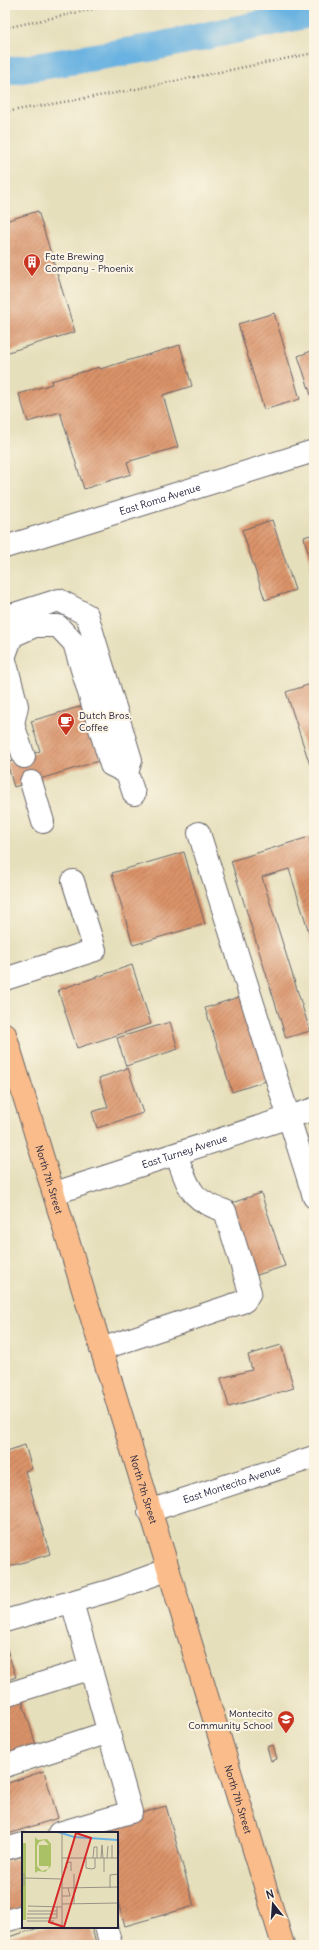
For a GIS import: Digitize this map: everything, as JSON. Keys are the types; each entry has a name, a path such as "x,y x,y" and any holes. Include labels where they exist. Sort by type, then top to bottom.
{"main road":[{"name":"North 7th Street","path":"5,1034 55,1193 149,1511 282,1945"}],"street":[{"name":"East Roma Avenue","path":"5,547 314,451"},
{"path":"5,617 59,600 87,615 132,760 127,773 134,794"},
{"path":"5,655 12,636 35,626 58,626 74,643 111,765 127,773"},
{"path":"5,660 17,706 9,721 24,757"},
{"path":"31,782 43,822"},
{"path":"199,833 314,1197"},
{"path":"5,979 95,950 73,880"},
{"name":"East Turney Avenue","path":"55,1193 314,1109"},
{"path":"101,1349 245,1301 250,1292 225,1211 207,1205 192,1193 176,1155"},
{"name":"East Montecito Avenue","path":"149,1511 314,1457"},
{"path":"5,1621 112,1590 167,1570"},
{"path":"70,1832 131,1812 72,1602"},
{"path":"5,1695 91,1668"},
{"path":"5,1766 109,1732"},
{"path":"5,1849 22,1844"},
{"path":"5,1922 22,1916"},
{"path":"106,1928 111,1945"}],"path":[{"path":"5,28 112,5"},
{"path":"5,112 116,93 314,53"}],"building":[{"name":"Fate Brewing Company - Phoenix","path":"38,211 75,332 5,353 5,221"},
{"path":"274,313 300,399 264,410 238,324"},
{"path":"180,345 192,386 163,395 178,447 127,462 131,474 84,489 60,412 28,422 19,394 52,384 51,381 99,367 100,369"},
{"path":"314,350 314,394 311,395 298,356"},
{"path":"272,520 295,590 265,600 242,530"},
{"path":"314,534 314,565 311,565 304,537"},
{"path":"314,683 314,763 310,765 286,692"},
{"name":"Dutch Bros. Coffee","path":"86,705 102,760 14,787 7,763 40,751 31,721"},
{"path":"309,837 314,853 314,948 289,869 262,877 310,1031 286,1038 231,861"},
{"path":"184,852 205,924 133,945 112,873"},
{"path":"132,965 151,1024 77,1048 58,990"},
{"path":"242,996 269,1080 232,1092 205,1008"},
{"path":"170,1022 178,1049 126,1066 117,1038"},
{"path":"128,1068 143,1113 97,1128 92,1112 108,1107 99,1078"},
{"path":"261,1193 285,1266 254,1276 229,1204"},
{"path":"281,1345 294,1388 229,1407 221,1378 252,1370 248,1355"},
{"path":"25,1445 32,1469 25,1471 50,1554 5,1568 5,1446 7,1451"},
{"path":"5,1643 16,1677 5,1681"},
{"path":"22,1700 37,1748 5,1758 5,1706"},
{"path":"273,1745 277,1759 271,1761 267,1747"},
{"path":"44,1771 58,1818 5,1835 5,1784"},
{"path":"166,1806 194,1906 125,1926 118,1902 118,1832 98,1832 96,1826"},
{"path":"22,1856 22,1907 5,1913 5,1861"},
{"path":"39,1928 91,1928 97,1945 5,1945 5,1938"}],"waterway":[{"path":"5,72 149,48 314,13"}],"place":[{"name":"Fate Brewing Company - Phoenix","path":"32,277"},
{"name":"Dutch Bros. Coffee","path":"66,736"},
{"name":"Montecito Community School","path":"286,1734"}]}
